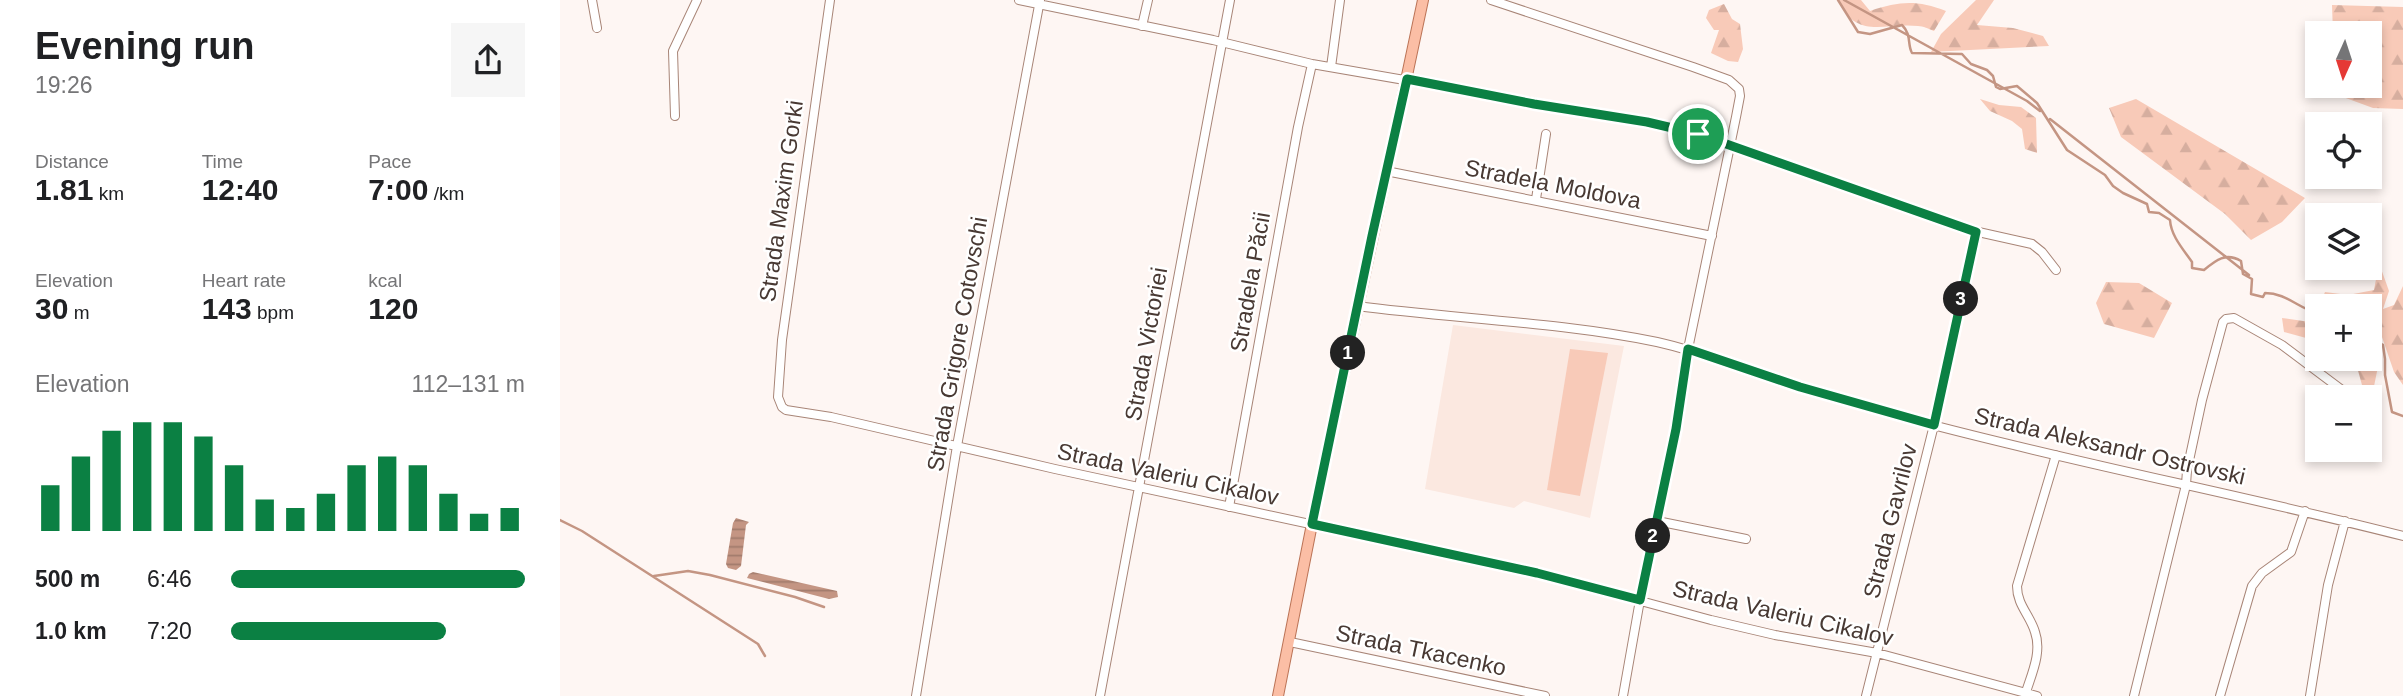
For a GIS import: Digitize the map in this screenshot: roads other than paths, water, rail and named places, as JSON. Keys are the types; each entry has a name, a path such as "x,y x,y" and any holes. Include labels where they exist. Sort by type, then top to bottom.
{"main road":[{"path":"1278,696 1357,306 1423,0"}],"street":[{"path":"592,0 597,28"},
{"path":"675,116 673,51 697,0"},
{"name":"Strada Maxim Gorki","path":"782,407 778,397 785,312 830,0"},
{"path":"1019,0 1040,2 1222,41 1312,64 1647,122 1698,134 1976,232 2032,244 2056,270"},
{"path":"1142,26 1148,0"},
{"name":"Strada Victoriei","path":"1100,696 1230,0"},
{"path":"1331,67 1340,0"},
{"path":"1491,0 1693,67 1736,84 1740,96 1688,349 1676,429 1623,696"},
{"name":"Strada Grigore Cotovschi","path":"916,696 957,446 1040,2"},
{"name":"Stradela Păcii","path":"1229,507 1298,127 1312,64"},
{"path":"1536,199 1546,134"},
{"name":"Stradela Moldova","path":"1386,171 1712,236"},
{"name":"Strada Gavrilov","path":"1866,696 1934,425 1976,232"},
{"name":"Strada Aleksandr Ostrovski","path":"1357,306 1654,341 1688,349 1800,387 1934,425 2403,536"},
{"path":"2134,696 2186,485 2186,470 2221,326 2226,319 2234,318 2282,345 2335,385"},
{"name":"Strada Valeriu Cikalov","path":"782,407 1537,573 1775,635 1877,653 2037,696"},
{"path":"2026,692 2038,645 2035,631 2017,596 2017,586 2056,455"},
{"path":"2220,696 2252,586 2262,573 2291,552 2305,511"},
{"path":"1657,521 1746,539"},
{"path":"2310,696 2328,585 2345,521"},
{"name":"Strada Tkacenko","path":"1290,642 1545,696"}],"waterway":[{"path":"1838,0 1858,32 1870,34 1902,25 1907,32 1912,53 1962,54 1971,64 1987,70 1993,76 1996,87 2000,89 2017,86 2037,103 2067,150 2105,175 2113,186 2123,193 2147,204 2149,212 2159,213 2170,220 2175,237 2192,262 2192,268 2204,270 2221,258 2236,258 2241,261 2243,274 2252,279 2251,294 2263,297 2265,293 2279,295 2305,308"},
{"path":"1844,0 2027,101 2040,111"},
{"path":"2050,119 2249,275"},
{"path":"2382,345 2392,412 2403,416"},
{"path":"560,520 582,531 758,644 765,656"},
{"path":"654,576 688,571 710,575 824,607"}]}
